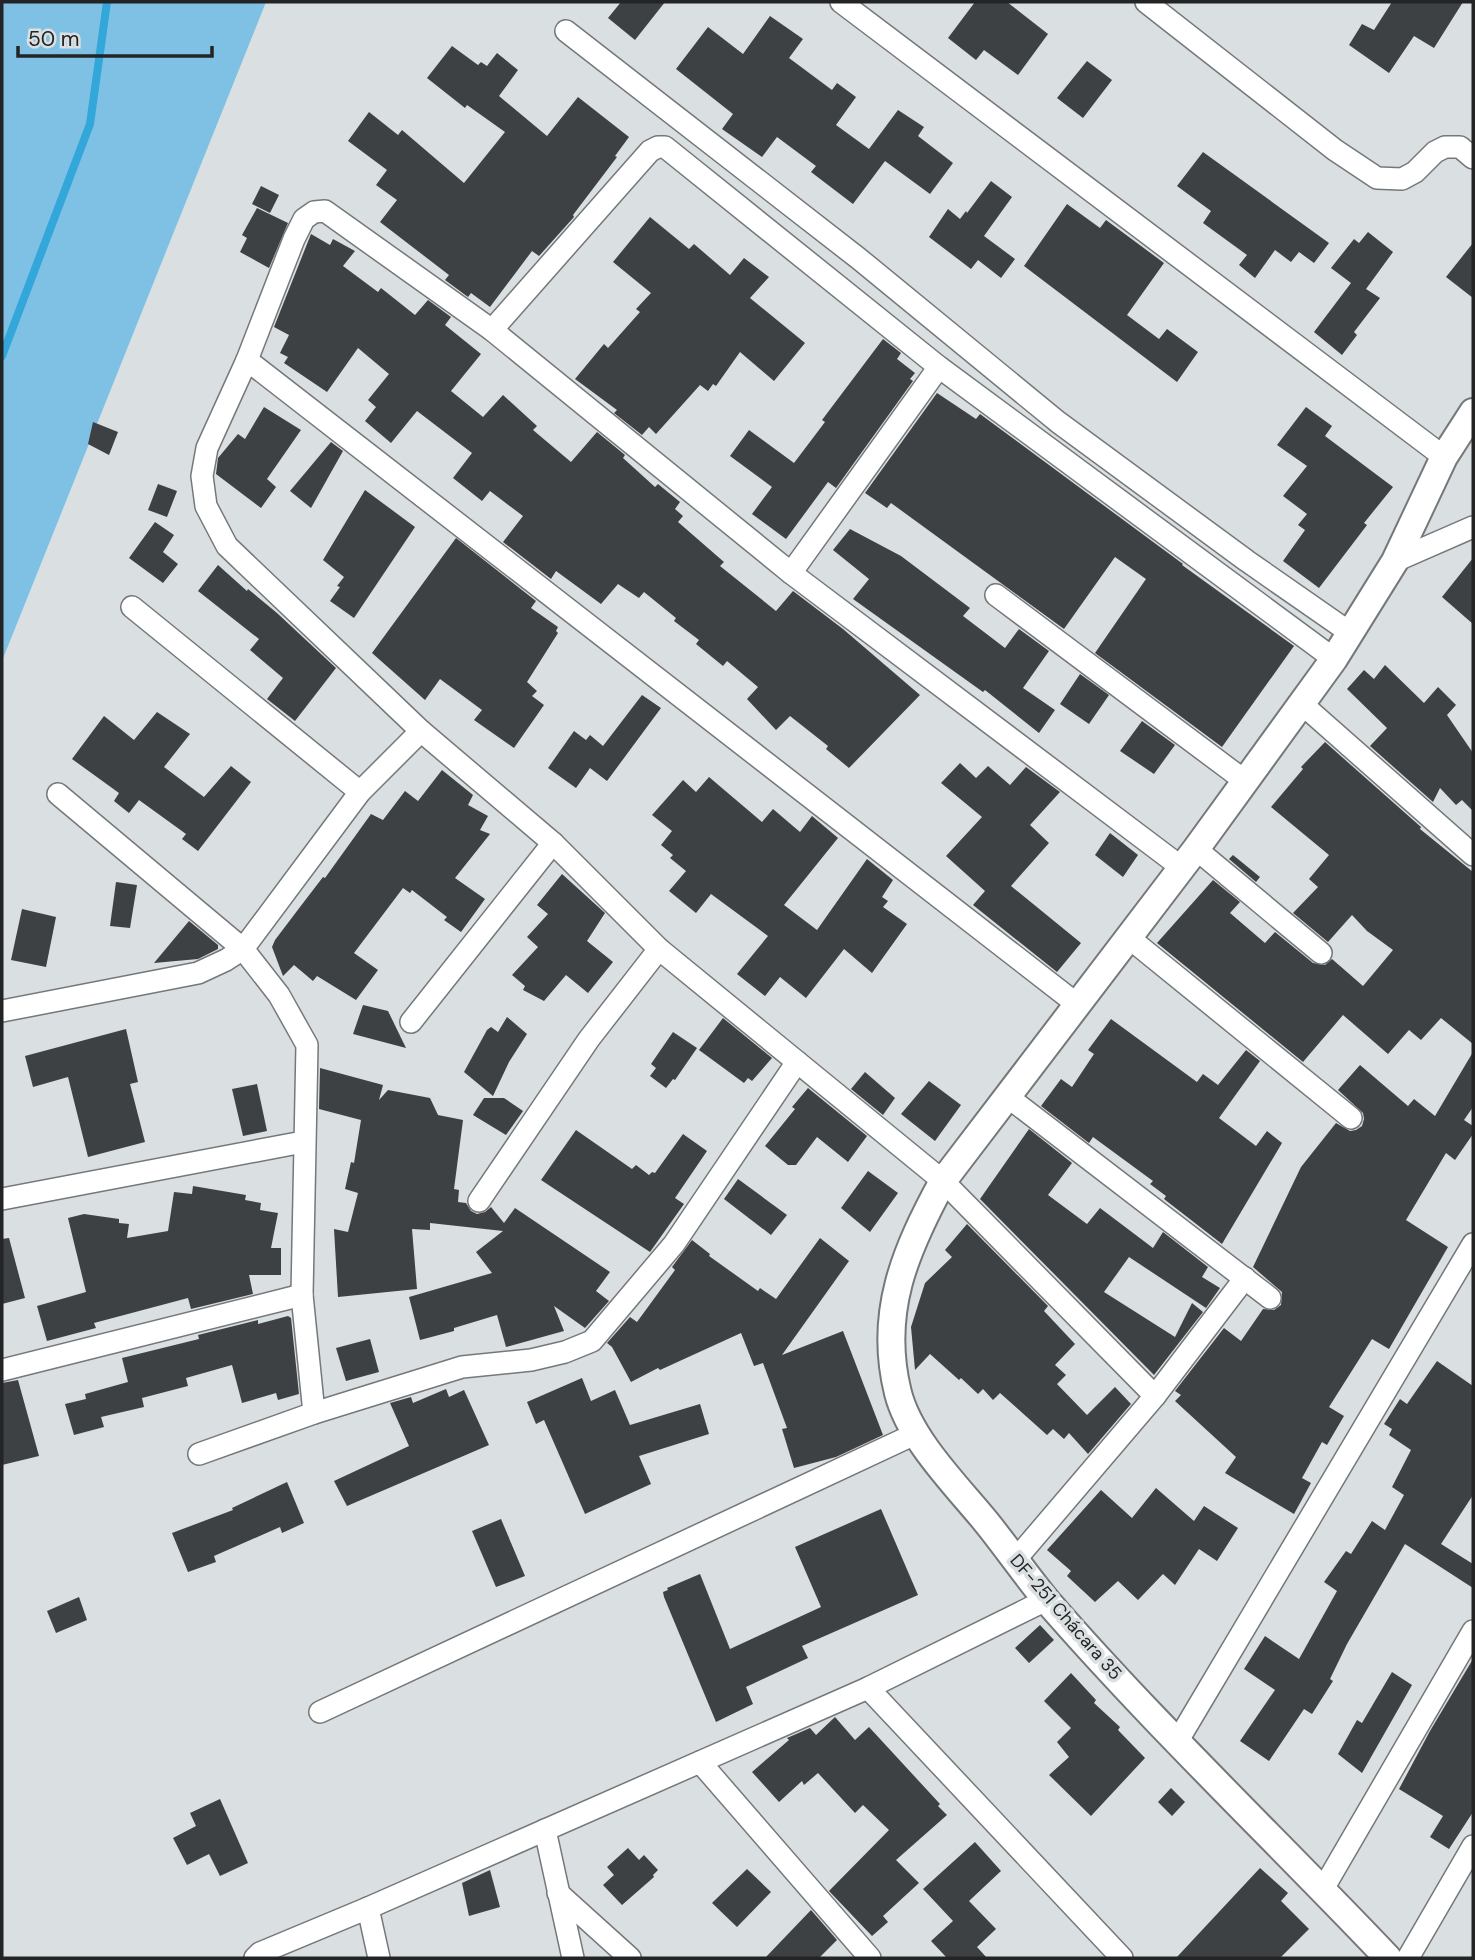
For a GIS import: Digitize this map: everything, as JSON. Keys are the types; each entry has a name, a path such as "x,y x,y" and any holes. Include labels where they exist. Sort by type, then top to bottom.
{"street":[{"path":"841,2 1444,457"},
{"path":"1146,2 1335,150 1377,178 1402,179 1415,172 1435,152 1445,147 1460,147 1473,158"},
{"path":"566,31 858,258 1058,422 1247,561 1349,632"},
{"path":"492,330 650,151 659,146 665,147 939,367 1334,659"},
{"path":"1154,1396 943,1181 659,949 553,843 421,731 228,546 206,506 202,476 207,448 247,360 304,219 314,212 325,211 492,330 791,573 1321,953"},
{"path":"247,360 1078,1005"},
{"path":"791,573 939,367"},
{"name":"DF-251 Chácara 35","path":"1388,1958 1177,1742 1046,1600 915,1434 899,1396 893,1370 891,1313 896,1288 926,1212 943,1181 1078,1005 1334,659 1395,561 1444,457 1473,412"},
{"path":"1395,561 1473,527"},
{"path":"996,595 1245,781"},
{"path":"132,607 360,793"},
{"path":"1302,704 1473,855"},
{"path":"2,1012 198,973 226,960 243,948 360,793 421,731"},
{"path":"58,794 243,948 279,995 307,1045 302,1295 314,1413"},
{"path":"411,1022 553,843"},
{"path":"1128,936 1351,1118"},
{"path":"479,1201 589,1039 659,949"},
{"path":"199,1454 314,1413 462,1367 531,1360 565,1352 592,1341 674,1244 797,1062"},
{"path":"1008,1097 1270,1298"},
{"path":"2,1199 303,1142"},
{"path":"1177,1742 1473,1244"},
{"path":"1016,1559 1154,1396 1245,1278"},
{"path":"2,1370 302,1295"},
{"path":"320,1712 915,1434"},
{"path":"255,1958 260,1953 868,1688 1046,1600"},
{"path":"1323,1889 1473,1631"},
{"path":"868,1688 1122,1958"},
{"path":"700,1762 870,1958"},
{"path":"545,1830 573,1958"},
{"path":"1408,1958 1473,1846"},
{"path":"558,1893 630,1958"},
{"path":"368,1908 379,1958"}],"shaded area":[{"path":"2,2 266,2 2,661"}],"building":[{"path":"621,2 665,2 635,40 608,18"},
{"path":"975,2 1007,2 1048,34 1018,75 984,50 976,60 948,38"},
{"path":"1392,2 1463,2 1434,48 1414,36 1389,73 1349,45 1362,24 1374,30"},
{"path":"770,16 803,39 789,58 832,90 837,83 856,97 836,125 869,149 898,110 924,127 918,136 953,163 930,194 885,161 853,204 811,172 816,166 777,137 762,157 722,129 733,114 676,69 708,27 743,54"},
{"path":"452,46 478,65 481,62 487,66 497,53 518,70 499,96 547,136 578,97 629,137 574,217 539,256 532,251 490,307 471,293 468,297 445,280 449,275 380,222 397,200 376,185 387,170 348,141 369,112 398,135 402,130 464,183 505,132 467,105 465,108 427,78"},
{"path":"1087,61 1112,80 1083,118 1057,98"},
{"path":"1203,152 1329,243 1314,263 1299,252 1291,262 1275,250 1255,278 1239,265 1247,255 1203,223 1211,211 1177,186"},
{"path":"991,181 1012,197 984,236 1015,259 1001,278 978,260 971,269 929,237 948,209 960,219"},
{"path":"261,186 279,195 270,213 252,204"},
{"path":"1067,204 1100,228 1106,220 1164,263 1127,315 1159,339 1167,329 1198,352 1177,382 1024,266"},
{"path":"257,208 288,223 269,268 240,252 247,238 242,235"},
{"path":"650,217 689,249 694,244 730,275 744,258 769,277 750,298 805,343 774,381 740,352 716,386 713,384 708,391 700,385 656,434 649,427 642,435 614,413 617,410 575,379 604,344 608,348 640,312 636,309 651,293 613,262"},
{"path":"1368,232 1393,252 1366,289 1380,298 1354,332 1357,335 1342,355 1314,332 1351,283 1331,268 1354,239 1359,243"},
{"path":"311,234 330,245 333,239 355,251 343,266 378,292 381,288 415,315 428,300 451,317 445,325 481,354 451,391 483,417 503,395 537,426 533,430 571,462 597,432 625,455 623,458 655,487 658,484 680,502 675,509 683,516 678,522 724,562 720,566 776,611 793,591 843,629 920,695 849,768 826,749 828,746 790,716 776,730 747,699 758,687 727,661 723,666 696,644 699,640 674,621 676,618 644,592 639,598 618,584 601,604 556,571 551,579 503,542 523,516 490,491 482,501 453,478 472,453 417,411 391,443 365,421 376,407 368,400 389,374 358,348 327,392 284,363 288,357 280,353 289,335 274,327"},
{"path":"1473,243 1473,298 1446,277"},
{"path":"883,339 901,353 897,359 915,373 910,379 913,381 836,488 828,482 786,539 752,514 772,487 730,456 749,430 794,463 825,422 822,420"},
{"path":"937,393 976,419 980,414 1294,646 1222,747 1095,653 1146,579 1115,557 1064,629 891,503 887,508 865,493"},
{"path":"264,407 301,430 267,479 276,487 261,508 216,474 218,458 238,434 245,439"},
{"path":"1306,407 1332,426 1325,436 1393,487 1364,523 1367,525 1319,588 1283,561 1305,530 1298,525 1307,514 1283,496 1307,466 1277,445"},
{"path":"93,422 118,432 109,455 88,444"},
{"path":"331,442 343,451 311,508 290,491"},
{"path":"158,484 177,491 167,517 148,510"},
{"path":"365,490 415,527 354,618 330,601 344,577 323,560"},
{"path":"155,522 174,535 163,552 178,564 163,583 129,558"},
{"path":"850,529 901,556 970,608 963,616 1005,648 1019,629 1049,651 1023,688 1055,710 1039,733 985,690 983,692 853,599 869,579 833,550"},
{"path":"456,538 536,601 531,608 558,627 558,633 527,682 537,691 532,696 544,705 514,748 474,720 482,710 440,679 425,700 372,653"},
{"path":"1473,558 1473,624 1442,597"},
{"path":"218,565 277,613 336,668 295,721 267,699 283,678 250,650 259,639 198,591"},
{"path":"1385,665 1424,703 1438,687 1456,705 1447,715 1473,753 1473,811 1462,800 1456,805 1440,788 1433,802 1370,746 1387,728 1347,689 1364,670 1374,679"},
{"path":"1080,674 1109,695 1089,724 1060,704"},
{"path":"642,695 661,708 607,781 590,768 576,788 548,768 574,731 586,740 590,735 603,746"},
{"path":"157,712 190,734 164,767 204,797 231,766 251,782 198,851 182,839 186,834 139,800 129,813 114,801 119,793 72,759 104,716 134,740"},
{"path":"1142,721 1175,745 1154,774 1120,751"},
{"path":"1325,742 1421,827 1420,829 1473,872 1473,1044 1441,1018 1421,1040 1409,1030 1388,1054 1343,1015 1303,1062 1157,943 1213,880 1240,902 1230,913 1265,943 1275,932 1313,963 1325,965 1332,959 1363,986 1393,950 1367,931 1352,915 1328,942 1293,913 1318,887 1309,879 1329,855 1271,807 1303,769 1301,767"},
{"path":"960,763 976,778 988,766 1010,785 1026,767 1060,792 1030,825 1049,843 1011,886 1081,943 1057,972 973,905 985,891 946,856 982,817 941,783"},
{"path":"442,770 473,795 468,805 488,816 480,830 490,834 455,878 485,899 461,932 444,920 447,917 412,890 410,893 403,888 354,953 378,970 356,1000 317,976 313,981 294,965 283,976 272,947 275,940 323,877 325,878 371,814 383,820 405,791 418,801"},
{"path":"709,777 762,822 773,809 800,832 812,816 838,838 784,905 817,930 867,859 893,880 882,897 888,901 883,907 907,924 872,973 844,949 806,998 780,977 765,996 737,974 768,936 711,894 696,913 669,891 686,871 670,858 673,855 661,845 672,831 652,815 683,780 696,792"},
{"path":"1110,833 1138,855 1123,877 1095,855"},
{"path":"1233,855 1260,877 1256,882 1229,859"},
{"path":"562,874 605,913 587,941 613,962 588,993 566,975 544,1001 523,990 525,986 512,975 538,947 527,937 548,914 537,905"},
{"path":"116,882 137,885 130,928 110,926"},
{"path":"22,909 56,917 46,967 11,960"},
{"path":"189,921 218,945 218,949 198,959 154,963"},
{"path":"363,1005 388,1011 406,1048 353,1034"},
{"path":"507,1017 527,1034 509,1062 493,1096 464,1072 487,1030 491,1027 498,1032"},
{"path":"723,1018 772,1058 752,1081 748,1078 744,1083 699,1050"},
{"path":"1111,1019 1197,1082 1203,1074 1218,1085 1246,1050 1260,1061 1219,1118 1256,1146 1267,1131 1282,1143 1222,1244 1164,1199 1166,1196 1150,1184 1153,1181 1093,1137 1089,1143 1041,1106 1061,1079 1072,1087 1094,1054 1088,1050"},
{"path":"126,1029 138,1082 130,1084 145,1142 88,1157 68,1077 33,1087 25,1056"},
{"path":"673,1032 697,1048 675,1080 666,1088 650,1076 656,1068 651,1064"},
{"path":"1473,1052 1473,1107 1464,1120 1473,1126 1473,1134 1455,1160 1446,1153 1406,1220 1448,1247 1389,1349 1372,1339 1329,1407 1344,1416 1327,1445 1322,1442 1302,1478 1311,1483 1294,1514 1225,1473 1236,1457 1175,1401 1181,1395 1175,1391 1224,1328 1241,1341 1263,1309 1274,1310 1281,1305 1282,1292 1253,1267 1301,1167 1336,1123 1350,1131 1362,1126 1363,1113 1338,1090 1360,1065 1408,1106 1414,1099 1435,1116"},
{"path":"320,1068 383,1085 379,1100 388,1090 430,1098 438,1115 463,1120 454,1189 459,1190 458,1202 466,1203 471,1211 477,1214 491,1207 504,1223 515,1208 610,1272 596,1291 609,1301 585,1328 554,1306 564,1331 506,1347 497,1315 420,1340 409,1297 492,1273 476,1252 503,1231 430,1223 430,1230 412,1229 417,1289 338,1297 334,1229 348,1232 358,1193 345,1189 351,1162 354,1163 361,1120 319,1109"},
{"path":"865,1072 895,1098 883,1115 851,1089"},
{"path":"929,1081 961,1105 935,1141 901,1114"},
{"path":"257,1084 267,1131 243,1136 232,1089"},
{"path":"808,1088 867,1136 848,1162 817,1137 796,1165 788,1165 765,1146"},
{"path":"484,1098 504,1098 523,1111 506,1135 473,1115"},
{"path":"1029,1129 1072,1163 1048,1195 1087,1224 1100,1208 1153,1248 1163,1232 1208,1267 1202,1277 1220,1288 1206,1308 1129,1257 1104,1292 1175,1337 1192,1303 1203,1312 1154,1375 980,1199"},
{"path":"576,1130 632,1169 636,1165 649,1175 655,1173 683,1134 707,1151 675,1198 684,1204 650,1252 541,1180"},
{"path":"868,1171 898,1193 870,1232 841,1208"},
{"path":"738,1179 787,1215 771,1235 724,1199"},
{"path":"193,1186 246,1195 245,1200 261,1203 260,1210 278,1213 271,1248 281,1248 281,1275 249,1275 253,1294 191,1309 188,1298 94,1323 96,1328 47,1341 37,1306 86,1292 68,1218 84,1214 119,1219 119,1223 129,1224 127,1238 168,1231 174,1192 192,1194"},
{"path":"967,1224 1048,1306 1044,1311 1075,1344 1055,1365 1066,1375 1057,1384 1087,1415 1115,1387 1131,1404 1088,1454 1069,1433 1064,1439 1053,1429 1047,1435 1000,1393 993,1400 983,1389 978,1394 930,1354 915,1370 911,1327 925,1283 952,1257 945,1250"},
{"path":"9,1238 25,1298 2,1304 2,1239"},
{"path":"820,1238 849,1261 782,1355 843,1331 883,1435 836,1457 794,1468 782,1429 787,1428 763,1363 754,1366 741,1333 631,1382 612,1347 607,1343 630,1317 637,1322 675,1270 672,1267 692,1240 710,1254 709,1256 758,1291 760,1288 776,1299"},
{"path":"288,1316 291,1318 299,1394 278,1400 276,1393 242,1403 232,1365 186,1378 188,1386 142,1398 144,1407 101,1417 104,1427 74,1435 65,1404 86,1399 85,1394 128,1382 122,1358 199,1339 198,1335 258,1320 258,1324"},
{"path":"370,1339 379,1372 346,1381 336,1348"},
{"path":"1437,1361 1473,1386 1473,1495 1441,1544 1473,1564 1473,1588 1405,1544 1347,1644 1330,1679 1333,1681 1312,1714 1304,1709 1269,1761 1240,1741 1275,1690 1244,1669 1265,1636 1299,1659 1337,1591 1324,1582 1346,1551 1351,1554 1372,1521 1385,1530 1404,1495 1392,1487 1411,1450 1389,1435 1392,1429 1384,1424 1400,1399 1407,1404"},
{"path":"582,1378 591,1401 615,1390 630,1425 700,1404 709,1434 639,1456 651,1484 585,1514 544,1420 536,1424 527,1402"},
{"path":"18,1380 39,1456 2,1465 2,1383"},
{"path":"446,1389 449,1397 464,1390 489,1445 347,1506 334,1481 409,1446 390,1403 411,1397 413,1403"},
{"path":"287,1482 304,1523 282,1533 280,1527 214,1556 216,1562 188,1572 172,1533 233,1510 232,1508"},
{"path":"1156,1488 1194,1521 1204,1506 1238,1528 1217,1561 1199,1549 1175,1585 1163,1574 1138,1600 1118,1581 1095,1602 1067,1576 1071,1571 1047,1550 1101,1490 1132,1518"},
{"path":"881,1509 918,1595 802,1646 808,1658 746,1687 753,1704 716,1722 663,1592 700,1574 730,1649 821,1607 795,1547"},
{"path":"501,1519 525,1576 496,1587 472,1531"},
{"path":"79,1597 87,1620 56,1633 47,1611"},
{"path":"1040,1625 1054,1640 1029,1663 1015,1648"},
{"path":"1473,1659 1473,1812 1449,1849 1430,1837 1443,1816 1399,1789"},
{"path":"1392,1672 1412,1685 1362,1773 1338,1754 1357,1720 1362,1723"},
{"path":"1071,1673 1096,1700 1094,1703 1120,1727 1118,1730 1145,1758 1091,1816 1049,1775 1069,1757 1057,1742 1071,1728 1044,1701"},
{"path":"835,1717 855,1740 869,1727 947,1815 896,1860 919,1883 883,1916 888,1922 872,1936 829,1891 889,1830 863,1805 855,1813 818,1773 804,1785 802,1781 779,1802 752,1772 789,1740 787,1738 810,1728 816,1735"},
{"path":"1171,1788 1185,1802 1172,1816 1158,1802"},
{"path":"220,1799 248,1863 220,1876 209,1854 187,1865 173,1838 196,1826 190,1813"},
{"path":"975,1842 1001,1871 969,1901 996,1929 977,1947 987,1958 947,1958 931,1941 953,1921 923,1889"},
{"path":"628,1848 639,1860 644,1855 658,1870 654,1877 622,1905 603,1885 614,1875 607,1867"},
{"path":"1260,1868 1288,1893 1281,1901 1309,1929 1280,1958 1176,1958"},
{"path":"747,1869 771,1892 737,1927 712,1903"},
{"path":"490,1870 500,1907 469,1916 462,1883"},
{"path":"811,1910 837,1940 819,1958 765,1958"}],"waterway":[{"path":"2,356 90,124 107,2"}]}
